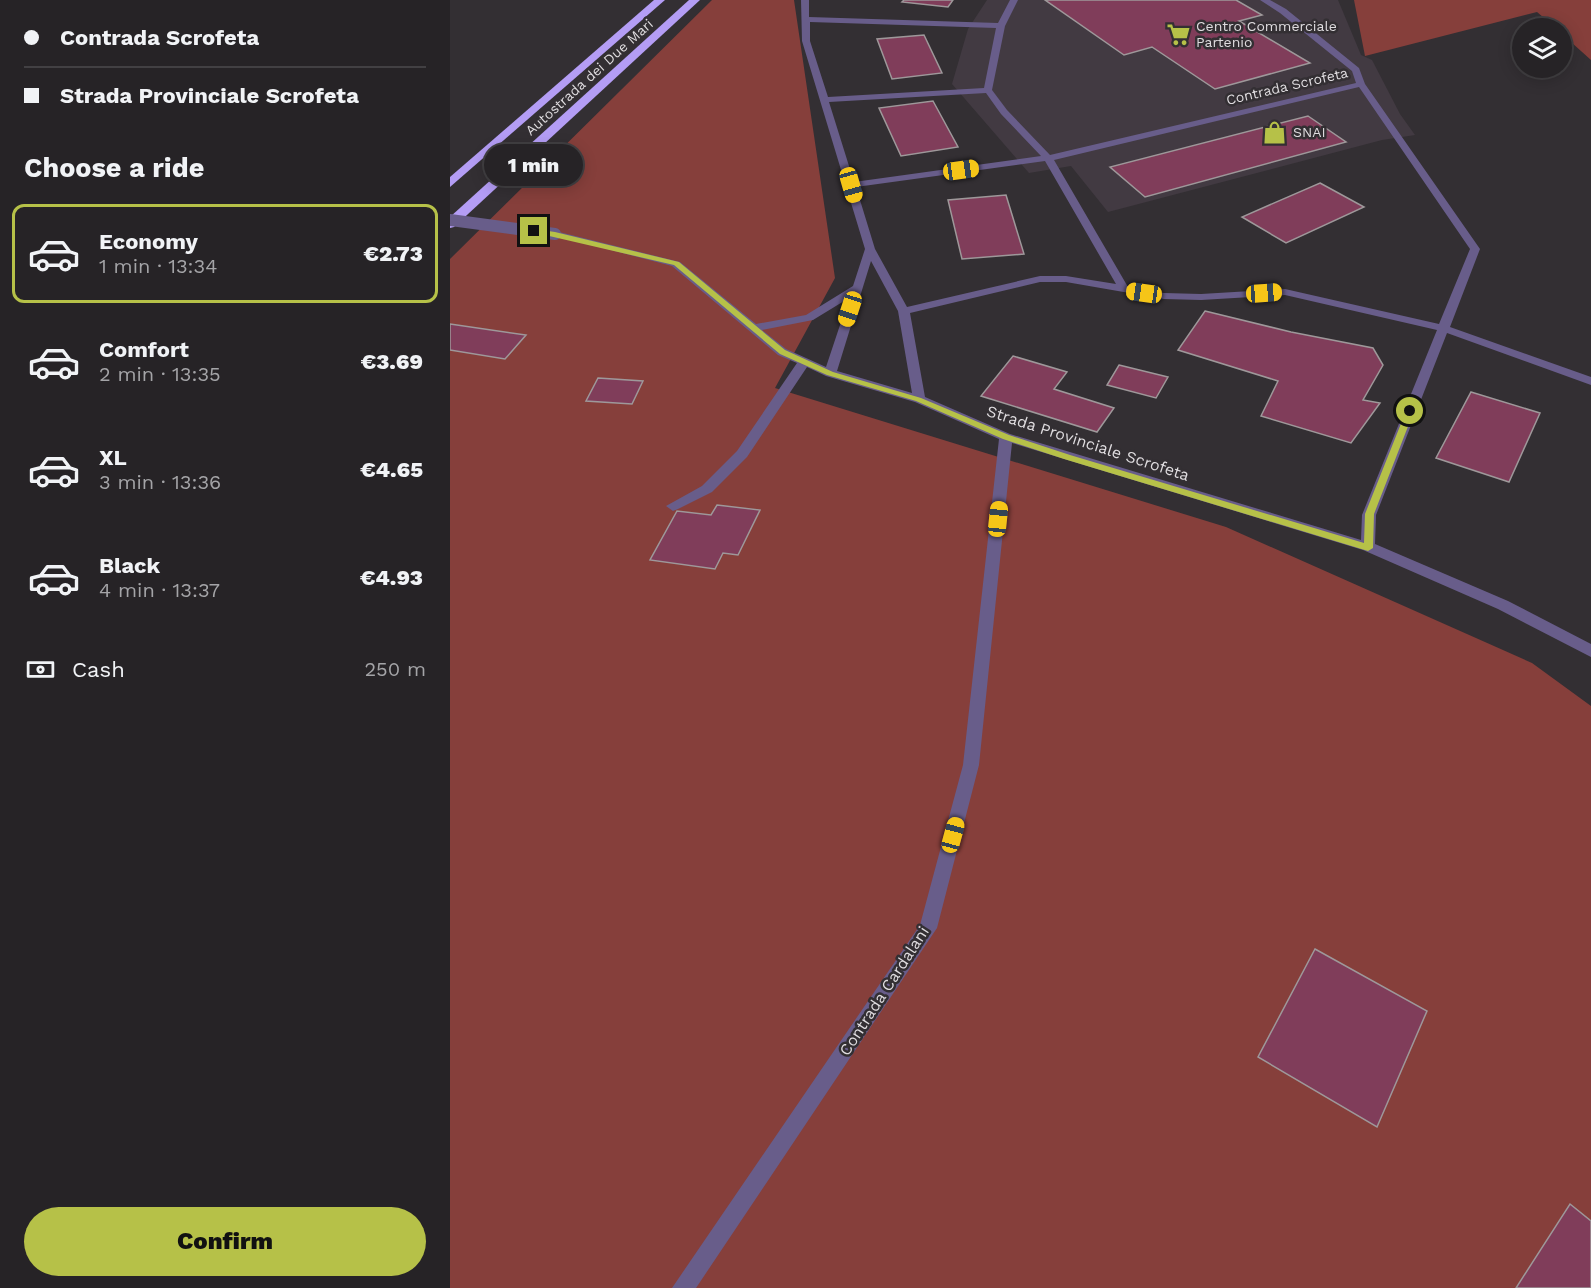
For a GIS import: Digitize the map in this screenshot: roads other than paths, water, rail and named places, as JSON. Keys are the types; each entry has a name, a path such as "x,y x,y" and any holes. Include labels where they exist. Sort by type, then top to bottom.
{"highway":[{"name":"Autostrada dei Due Mari","path":"450,183 660,0"},
{"name":"Autostrada dei Due Mari","path":"450,222 695,0"}],"street":[{"path":"805,0 806,41 870,249 904,311 919,399"},
{"path":"1014,0 1001,26 988,90 1005,112 1048,158 1125,290"},
{"path":"1264,0 1283,11 1356,70 1361,84"},
{"path":"805,19 1001,26"},
{"name":"Contrada Scrofeta","path":"851,185 1048,158 1361,84 1475,249 1369,514 1368,548"},
{"path":"825,100 988,90"},
{"name":"Strada Provinciale Scrofeta","path":"450,222 555,234 676,264 782,352 830,373 919,399 1006,437 1368,548 1503,605 1591,651"},
{"path":"830,373 870,249"},
{"path":"904,311 1040,279 1066,279 1164,296 1201,297 1285,292 1443,328 1591,381"},
{"path":"754,328 809,318 857,288"},
{"path":"673,506 706,489 742,454 804,362"},
{"name":"Contrada Cardalani","path":"683,1288 928,928 971,765 1006,437"}],"place":[{"name":"Centro Commerciale Partenio","path":"1178,34"},
{"name":"SNAI","path":"1275,132"}]}
